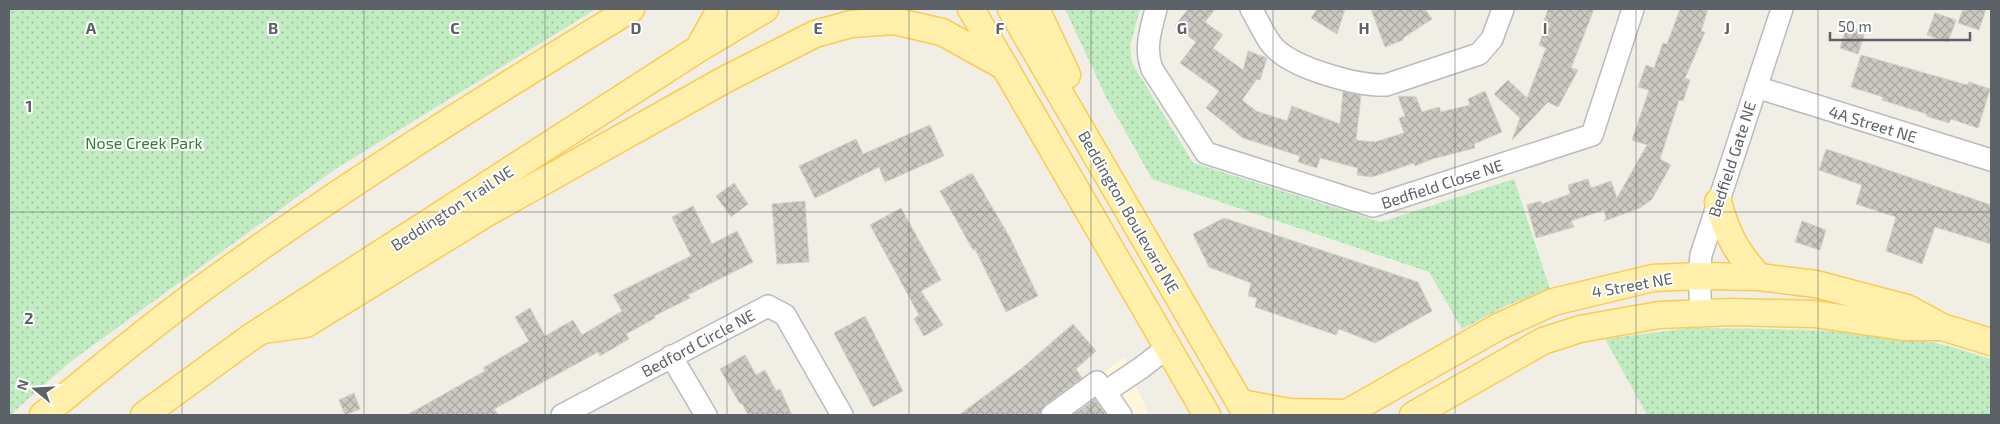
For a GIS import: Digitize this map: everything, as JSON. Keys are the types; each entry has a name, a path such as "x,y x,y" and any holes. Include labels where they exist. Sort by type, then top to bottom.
{"main road":[{"path":"43,415 203,288 298,222 512,82 631,9"},
{"path":"698,49 716,17 728,9"},
{"name":"Beddington Trail NE","path":"144,415 263,330 698,49 765,9"},
{"name":"Beddington Boulevard NE","path":"971,9 1207,415"},
{"name":"Beddington Boulevard NE","path":"1011,9 1244,409"},
{"path":"1036,9 1082,109 1092,149"},
{"path":"263,330 306,324 487,214 726,79 815,34 851,24 894,21 942,32 1005,66"},
{"path":"1718,202 1732,243 1738,254 1759,276"},
{"name":"4 Street NE","path":"1345,414 1498,326 1553,302 1654,278 1759,276 1816,284 1907,308 1942,327 1991,342"},
{"name":"4 Street NE","path":"1413,415 1543,342 1580,329 1659,316 1701,312 1814,314 1904,328 1942,327"},
{"path":"1174,358 1186,415"},
{"path":"1244,409 1345,414"}],"street":[{"name":"Bedfield Close NE","path":"1156,9 1147,45 1150,63 1206,153 1374,206 1592,135 1633,9"},
{"path":"1251,9 1272,46 1294,63 1370,86 1386,85 1479,54 1492,39 1503,9"},
{"name":"Bedfield Gate NE","path":"1701,312 1699,276 1701,255 1782,9"},
{"name":"4A Street NE","path":"1756,87 1991,160"},
{"name":"Bedford Circle NE","path":"564,415 671,356 768,306 785,315 842,415"},
{"path":"671,356 706,415"},
{"path":"1105,392 1141,368 1174,358"},
{"path":"1052,415 1097,382 1121,415"}],"shaded area":[{"path":"1124,357 1149,415 1045,415"}],"green space":[{"name":"Nose Creek Park","path":"9,9 596,9 337,168 70,362 10,415"},
{"path":"1065,9 1140,9 1130,46 1132,63 1193,163 1381,222 1514,179 1550,289 1506,306 1462,329 1429,272 1152,179 1106,97"},
{"path":"1689,328 1782,329 1875,334 1950,346 1991,359 1991,415 1647,415 1605,339"}],"building":[{"path":"1188,9 1215,9 1205,22 1223,35 1213,48 1243,70 1248,51 1267,58 1260,80 1257,79 1242,100 1256,111 1287,121 1292,106 1340,124 1343,92 1361,95 1356,140 1375,142 1404,133 1399,118 1405,116 1398,96 1416,97 1422,112 1439,107 1441,112 1470,105 1468,99 1485,91 1502,132 1474,144 1475,148 1432,159 1415,166 1414,163 1372,177 1357,175 1358,168 1320,158 1317,168 1298,162 1300,156 1243,138 1206,108 1219,91 1180,63 1196,42 1175,26"},
{"path":"1317,9 1345,9 1337,34 1311,18"},
{"path":"1371,9 1425,9 1432,19 1403,38 1403,40 1385,47"},
{"path":"1548,9 1594,9 1571,68 1578,70 1558,107 1548,102 1512,140 1520,118 1494,94 1508,80 1527,98 1546,48 1539,45 1546,25 1543,24"},
{"path":"1680,9 1708,9 1701,31 1705,32 1685,78 1690,80 1683,101 1679,100 1660,159 1671,165 1652,199 1640,208 1604,221 1606,218 1604,210 1571,221 1574,227 1536,238 1527,205 1541,201 1542,204 1570,194 1568,185 1588,179 1591,188 1611,181 1617,198 1647,145 1632,140 1649,90 1638,87 1646,65 1654,68 1663,43 1667,44"},
{"path":"1963,9 1986,9 1979,30 1958,23"},
{"path":"1935,13 1956,20 1948,42 1927,35"},
{"path":"1847,26 1865,32 1858,54 1840,48"},
{"path":"1861,55 1967,85 1969,82 1990,89 1978,128 1951,119 1949,123 1926,116 1927,114 1882,100 1883,97 1851,87"},
{"path":"930,125 944,156 885,182 879,167 815,198 799,166 856,139 863,154"},
{"path":"1826,149 1991,205 1991,244 1935,227 1922,264 1886,251 1896,217 1856,204 1862,185 1819,170"},
{"path":"972,173 1009,236 1038,296 1006,312 975,249 973,250 940,191"},
{"path":"734,183 748,204 731,217 716,196"},
{"path":"805,201 809,262 777,264 772,204"},
{"path":"693,206 712,244 737,231 753,262 688,295 690,298 654,316 655,318 626,334 629,339 600,356 598,352 494,409 498,415 407,415 485,371 483,368 529,341 515,317 530,308 545,336 573,320 582,335 622,311 613,295 691,256 672,217"},
{"path":"901,208 941,280 921,291 943,325 924,336 914,319 919,315 870,225"},
{"path":"1224,218 1418,282 1432,311 1375,343 1339,329 1336,335 1255,307 1257,298 1248,296 1251,283 1209,267 1193,234"},
{"path":"1802,221 1826,230 1820,250 1795,242"},
{"path":"865,316 903,391 873,407 834,333"},
{"path":"1073,324 1096,351 1076,369 1082,378 1045,405 1040,415 959,415 1021,369"},
{"path":"745,355 756,375 765,370 776,391 780,389 792,415 748,415 720,369"},
{"path":"354,393 360,409 345,415 339,400"},
{"path":"1095,399 1106,415 1073,415"}]}
